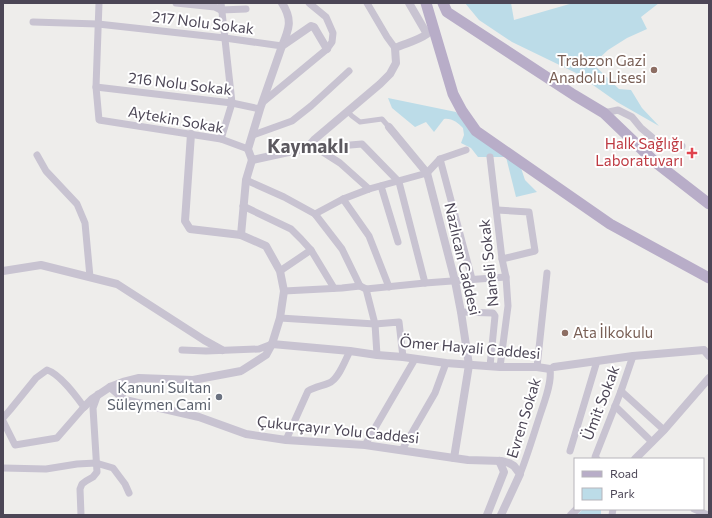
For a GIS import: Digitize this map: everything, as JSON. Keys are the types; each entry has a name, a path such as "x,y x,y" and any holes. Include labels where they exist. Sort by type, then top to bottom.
{"main road":[{"path":"443,3 447,12 604,113 655,162 709,204"},
{"path":"427,6 453,94 462,112 476,131 610,224 709,278"}],"street":[{"path":"96,87 99,3"},
{"path":"176,3 246,9"},
{"path":"240,235 246,180 252,160 248,149 289,28 289,16 282,3"},
{"path":"262,106 327,49 332,42 333,33 326,17 309,3"},
{"path":"307,148 315,139 348,112 390,74 396,63 395,48 366,3"},
{"path":"395,48 405,43 420,39 427,34 409,3"},
{"path":"221,7 232,103 221,139"},
{"name":"217 Nolu Sokak","path":"33,22 98,24 282,46"},
{"path":"282,46 311,26 314,27 327,49"},
{"path":"252,135 292,121 311,106 349,71"},
{"name":"216 Nolu Sokak","path":"96,87 262,106"},
{"name":"Aytekin Sokak","path":"96,87 99,120 221,139 248,149"},
{"path":"604,113 618,110 632,117 641,128 654,139 666,146 682,146"},
{"name":"Nazlıcan Caddesi","path":"348,112 360,122 382,119 427,174 462,312 469,365 454,458"},
{"path":"3,422 15,445 57,438 92,399 110,386 139,378 194,380 241,371 266,354 272,344 280,318 284,291 280,271 266,246 240,235 190,229 185,221 191,134"},
{"path":"252,160 307,148 318,149 362,144 399,182 426,283"},
{"path":"318,149 340,163 369,189"},
{"path":"315,214 342,199 369,189 427,174 440,160 466,150"},
{"path":"37,155 46,171 77,204 85,223 90,277"},
{"name":"Naneli Sokak","path":"490,157 502,259 506,277 508,306 500,367"},
{"path":"440,160 472,279"},
{"path":"246,180 284,197 315,214 342,249 363,288 375,324 377,355"},
{"path":"381,186 398,242"},
{"path":"342,199 369,236 390,287"},
{"path":"243,206 291,229 312,250 334,288"},
{"path":"497,210 528,212 535,252 502,259"},
{"path":"280,271 312,250"},
{"path":"3,271 41,264 117,284 222,350"},
{"path":"536,367 547,273"},
{"path":"284,291 390,287 506,277"},
{"path":"462,312 493,313 495,316 490,366"},
{"path":"280,318 375,324 399,322 403,357"},
{"path":"182,350 259,349 272,344"},
{"name":"Ömer Hayali Caddesi","path":"272,344 350,350 377,355 415,358 433,362 500,367 552,368 633,356 704,350 709,356"},
{"path":"286,440 308,392 314,388 331,382 336,378 350,350"},
{"name":"Ümit Sokak","path":"596,458 595,457 633,356"},
{"path":"365,445 415,358"},
{"path":"570,451 597,361"},
{"path":"402,450 435,393 446,363"},
{"name":"Evren Sokak","path":"520,474 544,402 552,368"},
{"path":"3,418 36,378 47,370 52,372 71,389 84,407"},
{"path":"636,458 664,430 709,378"},
{"name":"Çukurçayır Yolu Caddesi","path":"110,386 125,400 199,417 246,434 286,440 365,445 468,460 499,461 510,463 520,474"},
{"path":"621,391 664,430"},
{"path":"81,515 80,489 82,484 93,477 97,472 93,408 98,394"},
{"path":"615,406 652,442"},
{"path":"488,515 504,472 499,461"},
{"path":"3,468 46,469 77,464 96,463 113,468 125,484 129,493"},
{"path":"501,515 520,474"},
{"path":"696,510 708,515"}],"green space":[{"path":"465,3 511,3 514,20 573,3 659,3 641,17 647,29 627,38 608,50 593,64 619,89 631,90 642,108 659,126 617,102 576,73 512,42 479,20"},
{"path":"388,98 456,112 475,136 507,156 521,168 525,180 537,192 516,197 506,157 478,157 471,148 461,143 464,135 463,128 455,121 444,119 434,132 426,122 415,127 392,108"},
{"path":"582,510 601,510 601,515 577,515"}],"place":[{"name":"Trabzon Gazi Anadolu Lisesi","path":"654,70"},
{"name":"Halk Sağlığı Laboratuvarı","path":"692,153"},
{"name":"Ata İlkokulu","path":"565,333"},
{"name":"Kanuni Sultan Süleymen Cami","path":"219,397"}],"district":[{"name":"Kaymaklı","path":"308,146"}]}
